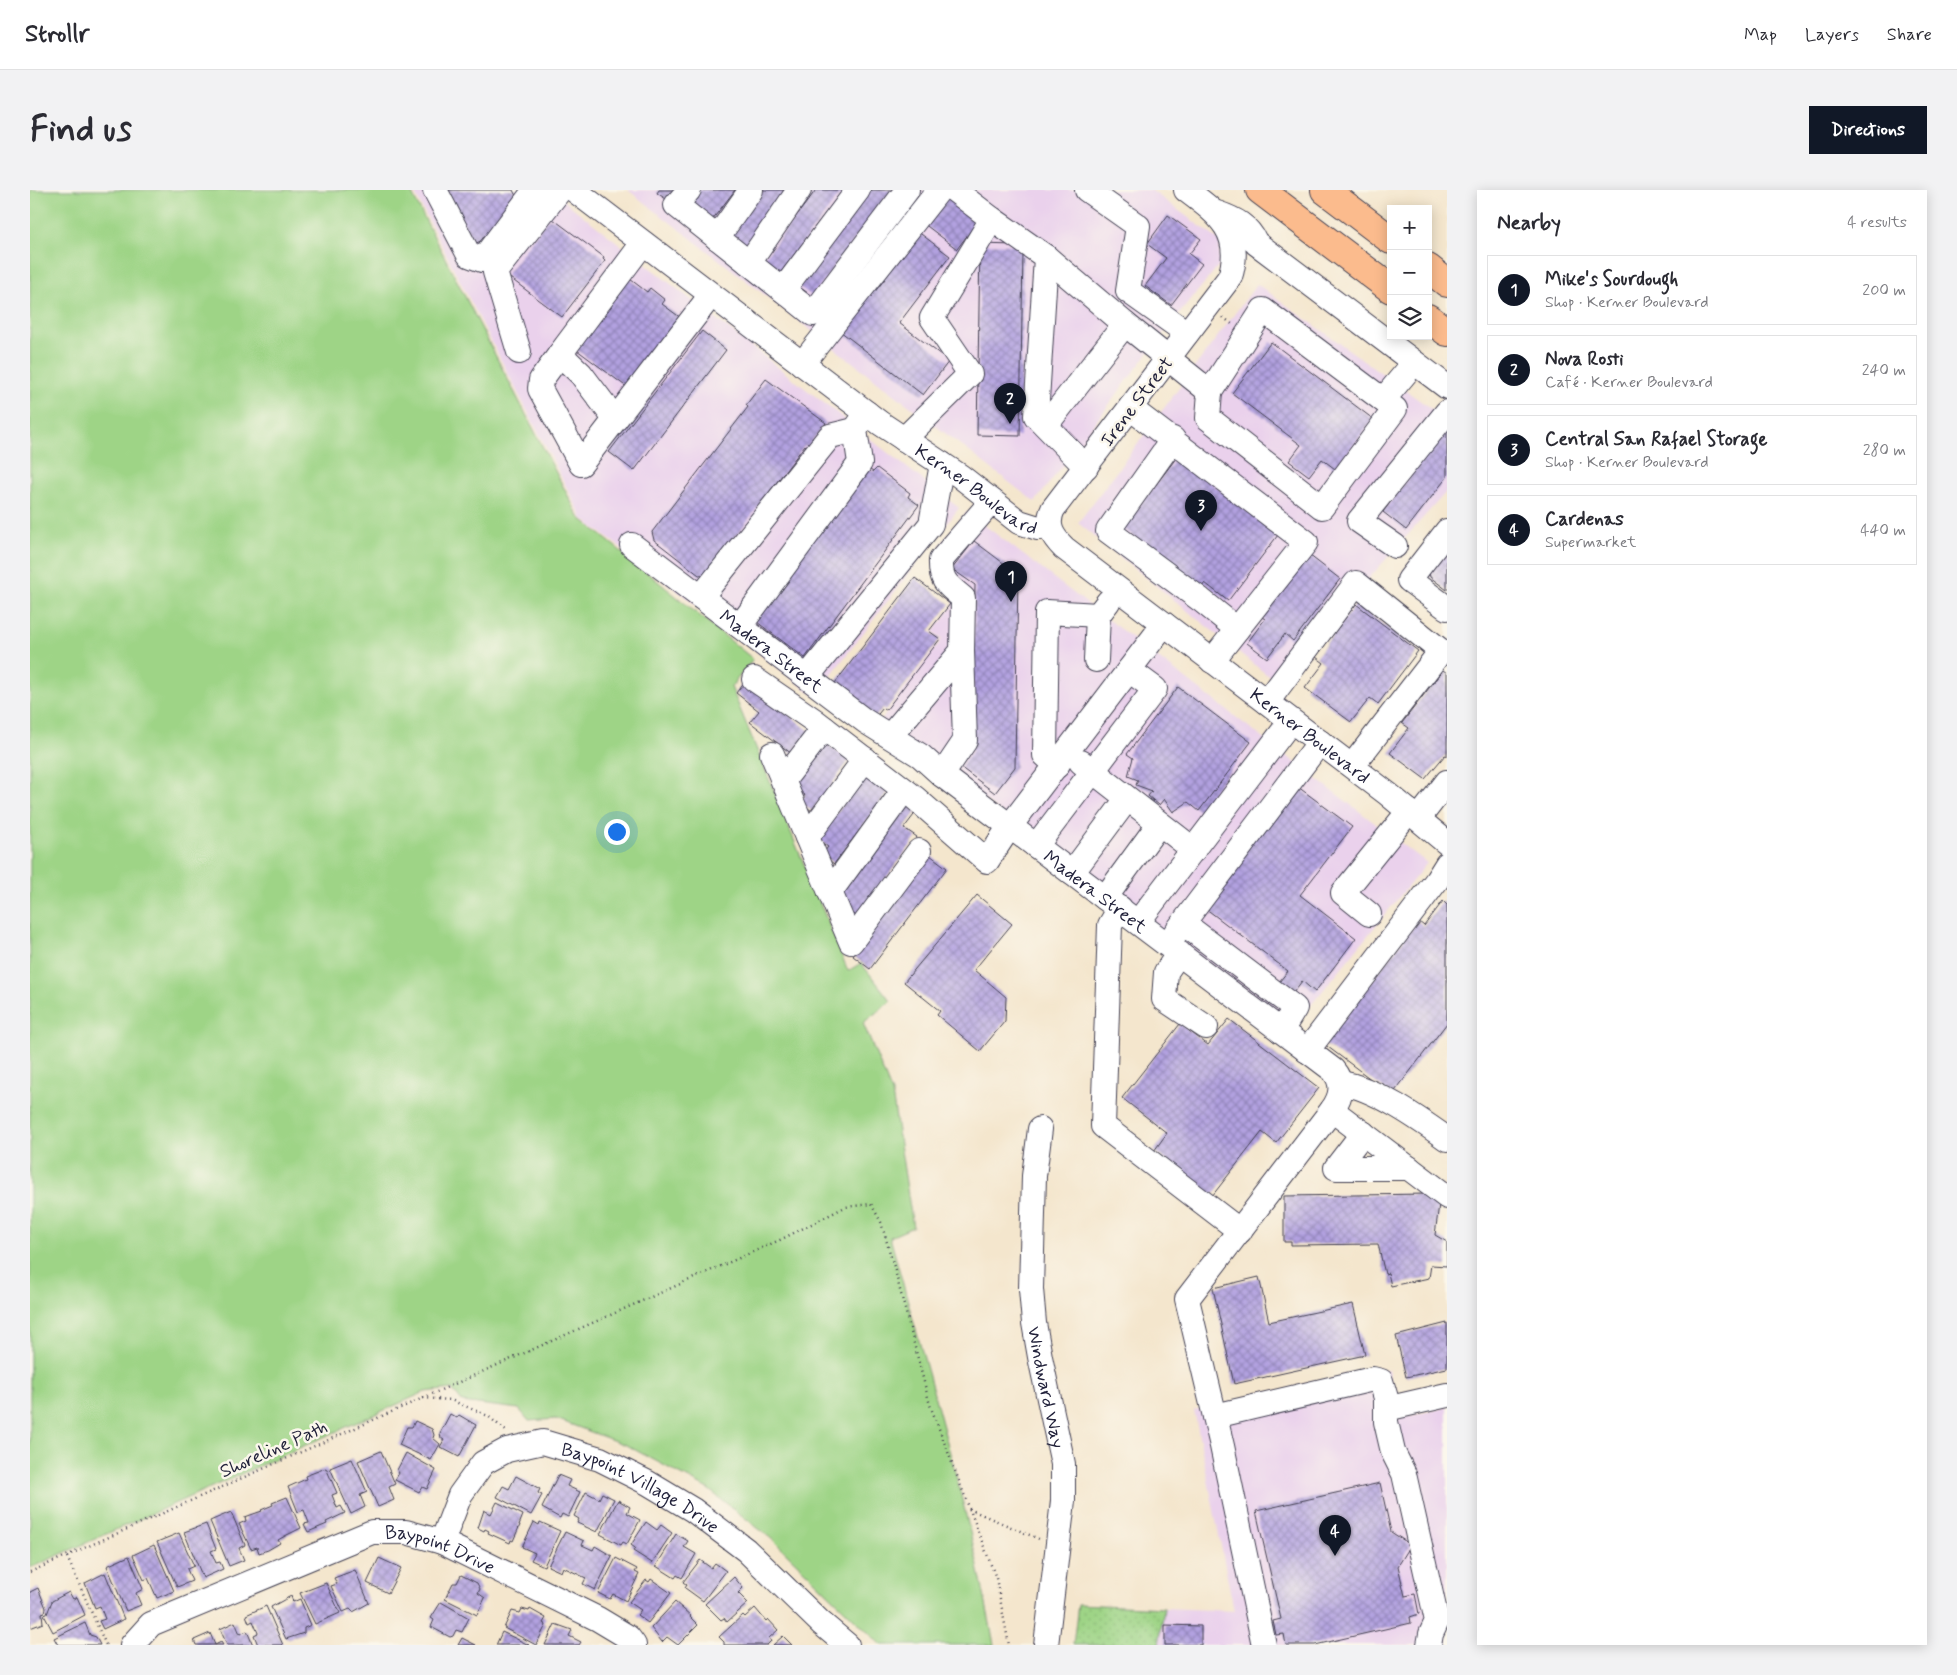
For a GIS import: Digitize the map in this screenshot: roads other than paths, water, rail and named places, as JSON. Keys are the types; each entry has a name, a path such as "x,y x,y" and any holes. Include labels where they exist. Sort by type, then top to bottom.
{"highway":[{"path":"1260,190 1387,287"},
{"path":"1325,190 1387,237"},
{"path":"1432,271 1447,283"},
{"path":"1432,321 1447,332"}],"street":[{"path":"435,190 469,255 482,260 535,190"},
{"path":"519,352 495,272 560,190"},
{"path":"689,190 676,205 813,314 907,190"},
{"path":"717,238 752,190"},
{"path":"749,263 799,190"},
{"path":"783,290 858,190"},
{"path":"802,364 939,190"},
{"path":"954,190 1046,257 1125,324 1210,392"},
{"path":"1087,190 1138,226 1128,291 1187,333"},
{"path":"1186,190 1216,213 1242,224 1248,229 1256,243 1447,388"},
{"name":"Kerner Boulevard","path":"590,195 643,243 802,364 861,422 904,439 942,464 1019,522 1038,528 1049,527 1052,535 1064,548 1352,766 1447,842"},
{"path":"1216,213 1226,226 1232,245 1234,259 1230,277"},
{"path":"904,439 970,374 932,318 992,219"},
{"path":"643,243 541,380 540,389 581,464 711,295"},
{"name":"Irene Street","path":"1049,527 1049,520 1053,510 1230,277 1237,275 1244,268 1256,243"},
{"path":"1046,257 1036,416 1086,466"},
{"path":"1263,310 1383,400 1395,409 1322,507 1208,418 1210,392 1263,310"},
{"path":"1046,425 1125,324"},
{"path":"560,354 581,374 615,419"},
{"path":"1383,400 1414,362"},
{"path":"1130,408 1306,542 1212,661"},
{"path":"1394,546 1359,521 1447,412"},
{"path":"701,597 830,436 861,422 860,463 740,626"},
{"path":"1173,439 1108,531 1237,629"},
{"path":"807,677 931,524 942,464"},
{"path":"942,775 965,741 962,651 963,598 944,582 940,572 941,560 992,501"},
{"path":"1447,531 1409,580 1447,608"},
{"name":"Madera Street","path":"632,545 865,720 921,756 942,775 1333,1070 1338,1076 1340,1084"},
{"path":"1267,702 1356,583 1441,651 1352,766"},
{"path":"1096,660 1098,615 1118,589"},
{"path":"1098,615 1046,612 1044,755 1063,759 1093,772 1194,850"},
{"path":"754,679 824,728 904,790 987,861 1010,826 1063,759 1164,624"},
{"path":"890,736 962,651"},
{"path":"1036,846 1154,689 1129,670"},
{"path":"1121,909 1194,850 1291,721"},
{"path":"783,781 824,728"},
{"path":"1206,1027 1164,999 1166,972 1183,923 1320,742"},
{"path":"772,754 851,942 918,851"},
{"path":"806,837 865,760"},
{"path":"1369,914 1343,893 1414,814 1447,782"},
{"path":"830,892 904,790"},
{"path":"1072,874 1127,799"},
{"path":"1159,824 1121,909 1110,925 1103,1126 1240,1231"},
{"path":"1307,1051 1437,880 1447,864"},
{"path":"1183,923 1295,1008 1281,1031"},
{"path":"1238,998 1254,977"},
{"path":"1264,1645 1215,1416 1187,1299 1332,1110 1340,1097 1340,1084 1352,1085 1412,1114 1447,1139"},
{"path":"1332,1110 1447,1197"},
{"name":"Windward Way","path":"1040,1129 1034,1176 1031,1289 1038,1348 1063,1464 1063,1501 1046,1645"},
{"path":"1362,1133 1336,1168 1409,1168"},
{"path":"1215,1416 1373,1379 1381,1381 1386,1398 1386,1422 1393,1452 1404,1474 1438,1621 1428,1645"},
{"path":"1386,1409 1447,1395"},
{"name":"Baypoint Village Drive","path":"442,1542 460,1495 483,1463 507,1450 543,1442 600,1459 663,1492 708,1520 740,1545 820,1623 848,1645"},
{"name":"Baypoint Drive","path":"132,1645 151,1624 372,1532 406,1532 442,1542 598,1619 628,1636 634,1645"}],"place":[{"name":"Nova Rosti","path":"1010,424"},
{"name":"Central San Rafael Storage","path":"1201,531"},
{"name":"Mike's Sourdough","path":"1011,602"},
{"name":"Cardenas","path":"1335,1556"}]}
